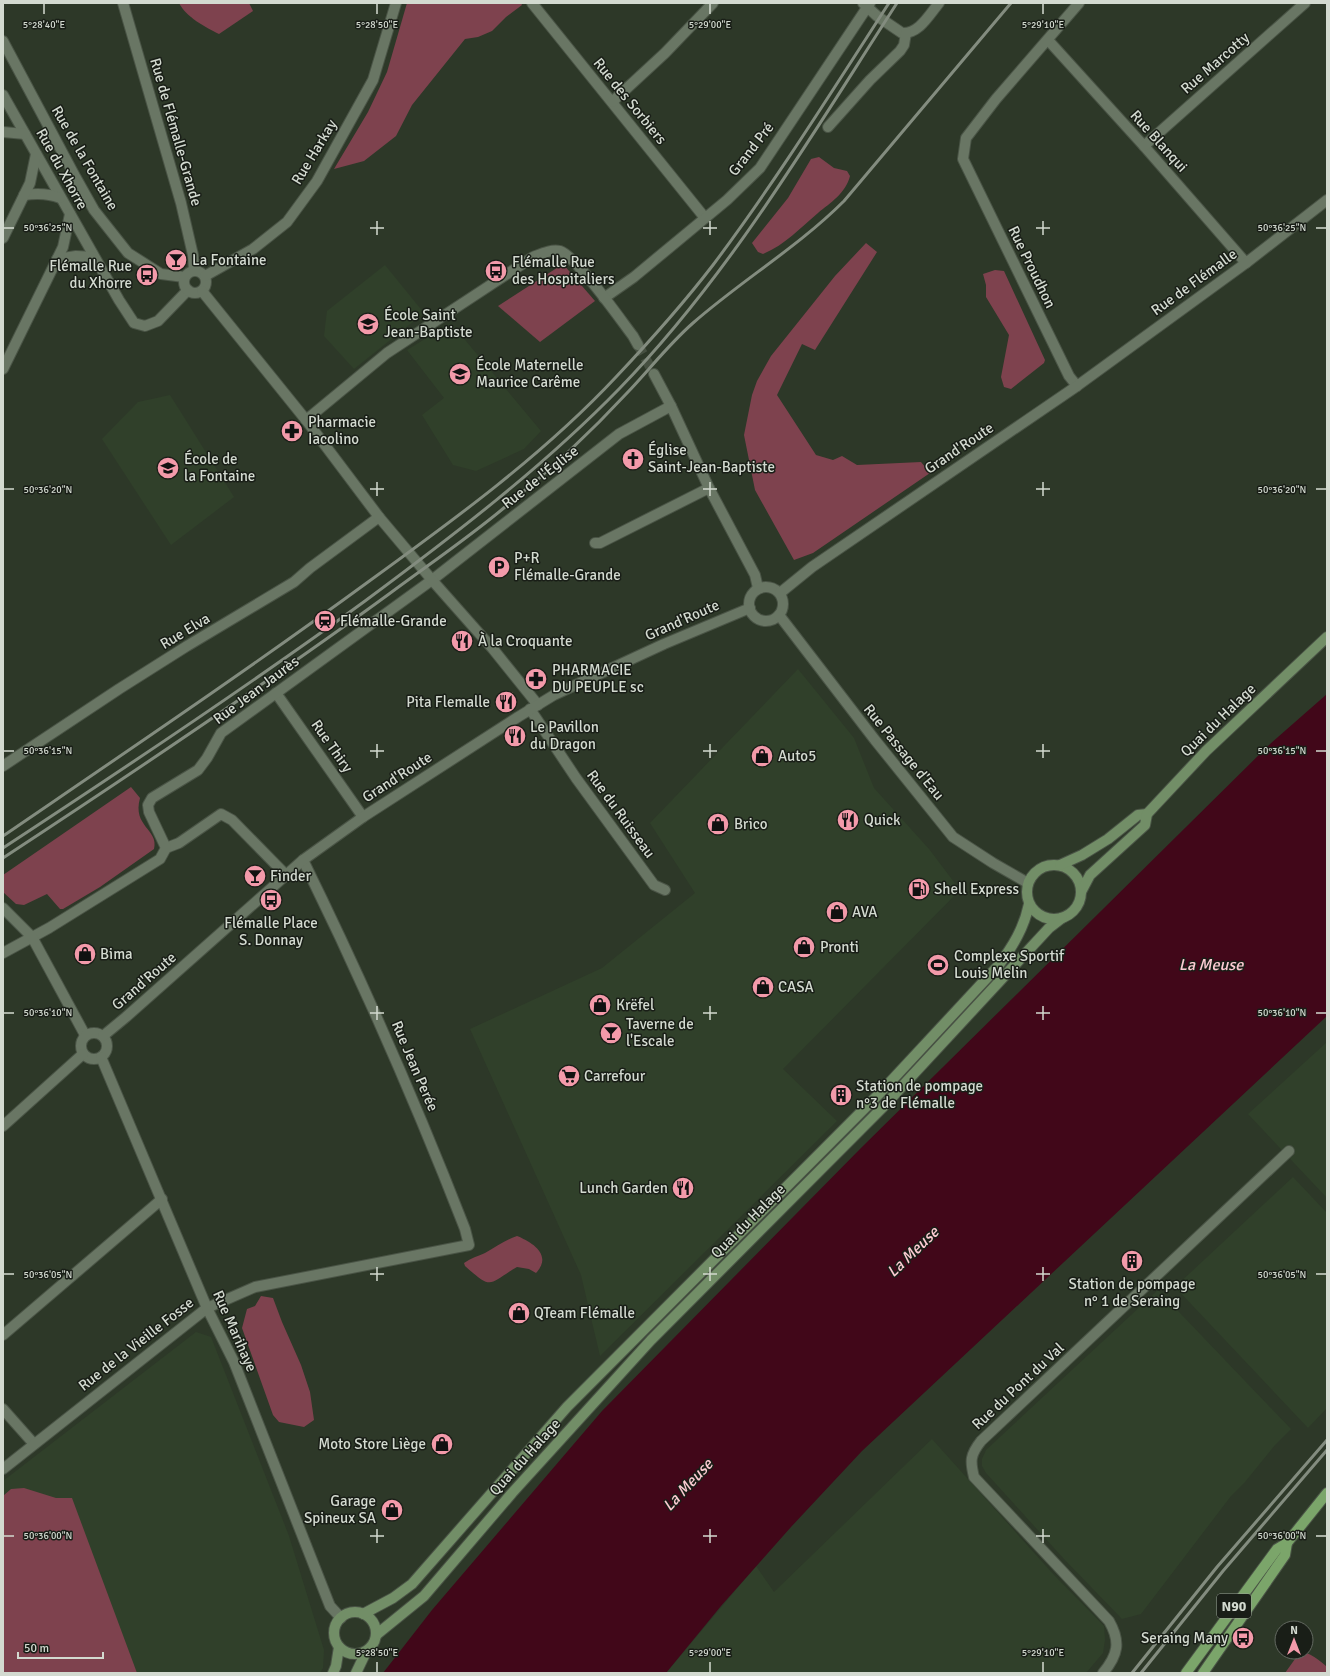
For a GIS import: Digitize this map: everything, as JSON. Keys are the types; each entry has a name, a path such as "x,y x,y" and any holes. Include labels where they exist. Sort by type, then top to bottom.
{"main road":[{"name":"Quai du Halage","path":"376,1636 424,1596 512,1493 651,1340 883,1107 1049,928 1070,914 1076,908 1080,900 1081,892 1090,875 1144,824 1147,814 1206,751 1327,637"},
{"name":"Quai du Halage","path":"363,1614 393,1598 412,1584 567,1407 880,1094 998,966 1023,927 1029,904 1027,897 1028,882 1038,870 1052,865 1060,865 1102,843 1138,815 1147,814"},
{"path":"1060,865 1075,875 1080,883 1081,892"},
{"path":"1029,904 1039,915 1046,918 1062,918"},
{"name":"N90","path":"1186,1673 1276,1549 1287,1543 1327,1494"},
{"name":"N90","path":"1202,1673 1285,1555 1287,1543"},
{"path":"356,1673 366,1652 375,1642 375,1625 368,1616 363,1614 351,1613 341,1618 334,1629 336,1642 339,1647 343,1651 354,1654 366,1652"},
{"path":"333,1673 336,1666 339,1647"}],"street":[{"name":"Rue de Flémalle-Grande","path":"123,3 181,203 193,255 194,270"},
{"name":"Rue Harkay","path":"205,276 253,249 287,222 317,181 373,80 396,3"},
{"path":"612,102 665,53 713,3"},
{"path":"867,4 902,33 906,33 917,30 939,3"},
{"path":"1048,40 1079,3"},
{"name":"Rue Marcotty","path":"1144,146 1305,3"},
{"name":"Rue des Sorbiers","path":"533,4 705,218"},
{"name":"Grand Pré","path":"604,298 634,276 741,188 763,164 867,4"},
{"path":"828,127 870,80 900,51 904,45 906,33"},
{"name":"Rue Blanqui","path":"1048,40 1144,146 1246,263"},
{"name":"Rue Proudhon","path":"1048,40 996,99 966,138 962,159 1069,376 1078,386"},
{"name":"Rue de la Fontaine","path":"3,41 94,210 128,253 160,274 184,277"},
{"name":"Rue du Xhorre","path":"3,95 125,311 134,322 145,326 158,321 188,290"},
{"path":"3,132 25,134"},
{"path":"3,238 32,176 36,154"},
{"path":"24,195 41,193 51,194 60,198"},
{"name":"Rue de Flémalle","path":"1078,386 1246,263 1327,200"},
{"path":"3,369 66,239 70,214"},
{"path":"306,420 388,353 533,257 544,252 560,251 575,261 638,345"},
{"path":"57,259 76,256 94,257"},
{"path":"194,270 201,272 205,276 206,284 202,291 195,293 188,290 184,284 184,277 188,272 194,270"},
{"path":"202,291 306,420 379,518 493,649 534,707"},
{"path":"654,374 671,406 709,488 754,576 758,588"},
{"name":"Grand'Route","path":"780,593 812,567 1078,386"},
{"name":"Rue de l'Église","path":"432,580 619,434 671,406"},
{"path":"595,543 600,542 709,488"},
{"name":"Rue Elva","path":"3,766 141,675 294,582 305,571 379,518"},
{"name":"Rue Jean Jaurès","path":"166,848 149,812 148,805 152,798 198,770 207,758 221,733 432,580"},
{"path":"768,586 780,593 783,600 783,608 775,619 763,620 753,614 749,604 752,595 758,588 768,586"},
{"name":"Grand'Route","path":"103,1036 132,1012 285,874 363,817 554,695 664,644 750,608"},
{"name":"Rue Passage d'Eau","path":"779,615 874,740 953,837 993,863 1028,882"},
{"name":"Rue Thiry","path":"276,693 363,817"},
{"name":"Rue du Ruisseau","path":"534,707 576,778 654,885 666,890"},
{"path":"3,952 49,928 160,859 166,848 179,843 221,814 232,820 285,874"},
{"name":"Rue Jean Perée","path":"303,860 345,947 411,1095 460,1216 470,1245"},
{"path":"3,908 32,937 85,1035"},
{"path":"91,1032 98,1033 103,1036 107,1043 106,1051 101,1057 95,1059 88,1058 83,1054 80,1048 81,1041 85,1035 91,1032"},
{"path":"3,1126 83,1054"},
{"name":"Rue Marihaye","path":"101,1057 207,1308 234,1362 330,1606 341,1618"},
{"name":"Rue du Pont du Val","path":"1103,1673 1114,1658 1117,1644 1115,1632 1109,1621 974,1477 971,1465 972,1452 981,1441 1289,1151"},
{"path":"3,1335 162,1199"},
{"name":"Rue de la Vieille Fosse","path":"3,1469 207,1308 255,1287 470,1245"},
{"path":"3,1409 34,1444"}],"shaded area":[{"path":"179,3 249,3 253,11 219,34 191,17"},
{"path":"407,3 521,3 522,5 506,17 492,31 478,37 465,39 412,105 396,136 364,161 334,169 368,112 387,72"},
{"path":"819,157 834,168 847,171 850,176 845,188 786,241 763,254 758,252 752,243 788,198 811,159"},
{"path":"866,243 877,252 815,350 802,344 777,395 816,455 833,460 842,456 857,465 921,462 930,473 813,553 794,560 755,490 744,435 752,395 757,381 771,356 835,276"},
{"path":"563,264 595,301 540,342 498,306"},
{"name":"École Saint Jean-Baptiste","path":"385,265 424,313 354,369 324,336 327,311"},
{"path":"995,270 1004,271 1045,360 1044,363 1011,389 1004,387 1001,377 1009,335 986,297 986,285 983,274"},
{"name":"École Maternelle Maurice Carême","path":"451,323 541,431 524,449 476,471 453,465 422,415 444,398 407,350"},
{"name":"École de la Fontaine","path":"170,395 234,497 171,545 102,439 138,402"},
{"path":"798,669 854,738 874,788 929,849 960,890 783,1069 837,1121 600,1356 581,1275 470,1029 602,968 695,893 650,823"},
{"path":"131,787 140,798 140,815 142,822 153,837 155,842 154,849 100,887 63,909 60,909 47,894 24,905 16,904 3,892 3,875"},
{"path":"1327,1042 1327,1198 1248,1114"},
{"path":"1293,1177 1327,1213 1327,1408 1308,1428 1175,1287"},
{"path":"517,1236 529,1242 541,1255 541,1266 536,1273 529,1269 517,1267 495,1281 486,1282 465,1266 464,1263 467,1261"},
{"path":"1158,1290 1291,1429 1275,1445 1245,1482 1231,1496 1141,1614 1122,1619 1064,1559 986,1473 982,1466 982,1459 986,1450"},
{"path":"261,1296 273,1298 301,1365 310,1392 314,1420 304,1427 279,1422 273,1415 242,1328 247,1309 255,1306"},
{"path":"196,1332 211,1337 289,1536 324,1650 323,1668 320,1673 3,1673 3,1481"},
{"path":"932,1439 1054,1575 1104,1626 1105,1640 1103,1653 1086,1673 666,1673 756,1566 774,1592"},
{"path":"24,1488 56,1498 72,1498 137,1673 3,1673 3,1496 11,1489"},
{"path":"1314,1657 1327,1667 1327,1673 1285,1673 1294,1660 1314,1660"}],"water":[{"name":"La Meuse","path":"1327,694 1327,1016 862,1451 791,1527 721,1606 666,1673 383,1673 432,1610 602,1411 861,1148 1269,745"}],"tunnel":[{"path":"638,345 654,374"}],"railway":[{"path":"3,836 233,678 433,534 528,460 588,406 654,336 713,265 781,168 889,3"},
{"path":"3,848 186,727 365,601 496,500 590,418 659,345 733,252 801,154 897,3"},
{"path":"3,858 294,662 462,541 521,494 598,423 693,323 808,233 844,201 1011,3"},
{"path":"1132,1673 1217,1567 1327,1440"},
{"path":"1141,1673 1223,1571 1327,1450"}],"place":[{"name":"La Fontaine","path":"176,260"},
{"name":"Flémalle Rue des Hospitaliers","path":"496,271"},
{"name":"Flémalle Rue du Xhorre","path":"147,275"},
{"name":"École Saint Jean-Baptiste","path":"368,324"},
{"name":"École Maternelle Maurice Carême","path":"460,374"},
{"name":"Pharmacie Iacolino","path":"292,431"},
{"name":"Église Saint-Jean-Baptiste","path":"633,459"},
{"name":"École de la Fontaine","path":"168,468"},
{"name":"P+R Flémalle-Grande","path":"499,567"},
{"name":"Flémalle-Grande","path":"325,621"},
{"name":"À la Croquante","path":"462,641"},
{"name":"PHARMACIE DU PEUPLE sc","path":"536,679"},
{"name":"Pita Flemalle","path":"506,702"},
{"name":"Le Pavillon du Dragon","path":"515,736"},
{"name":"Auto5","path":"762,756"},
{"name":"Quick","path":"848,820"},
{"name":"Brico","path":"718,824"},
{"name":"Finder","path":"255,876"},
{"name":"Shell Express","path":"919,889"},
{"name":"Flémalle Place S. Donnay","path":"271,900"},
{"name":"AVA","path":"837,912"},
{"name":"Pronti","path":"804,947"},
{"name":"Bima","path":"85,954"},
{"name":"Complexe Sportif Louis Melin","path":"938,965"},
{"name":"CASA","path":"763,987"},
{"name":"Krëfel","path":"600,1005"},
{"name":"Taverne de l'Escale","path":"611,1033"},
{"name":"Carrefour","path":"569,1076"},
{"name":"Station de pompage n°3 de Flémalle","path":"841,1095"},
{"name":"Lunch Garden","path":"683,1188"},
{"name":"Station de pompage n° 1 de Seraing","path":"1132,1261"},
{"name":"QTeam Flémalle","path":"519,1313"},
{"name":"Moto Store Liège","path":"442,1444"},
{"name":"Garage Spineux SA","path":"392,1510"},
{"name":"Seraing Many","path":"1243,1638"}]}
